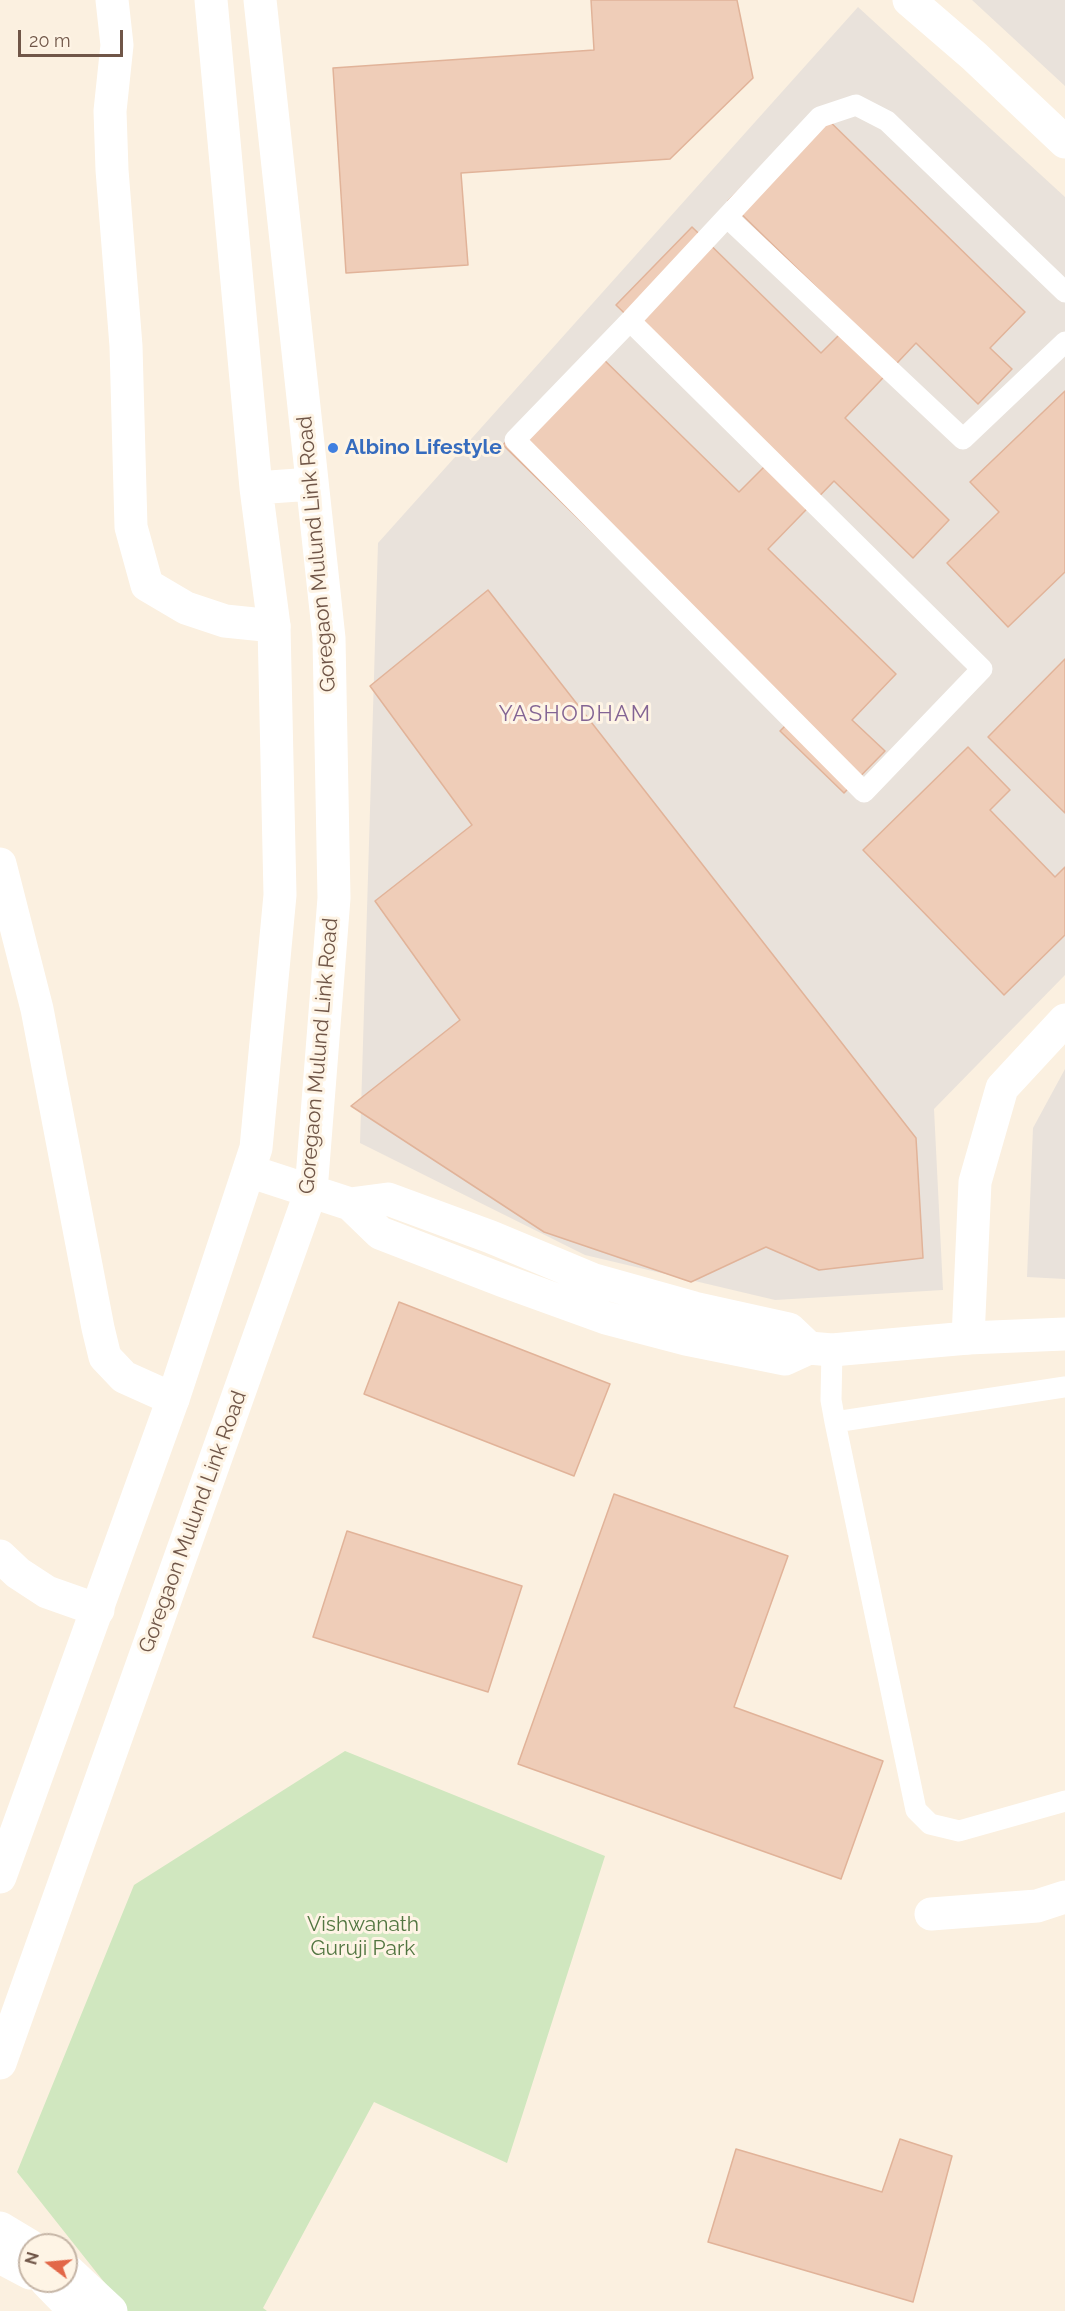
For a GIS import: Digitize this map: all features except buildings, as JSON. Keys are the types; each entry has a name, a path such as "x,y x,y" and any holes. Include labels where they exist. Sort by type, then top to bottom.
{"main road":[{"path":"112,0 117,45 110,111 112,170 126,346 131,527 147,585 186,608 225,621 274,626"},
{"path":"0,1877 173,1399 256,1148 280,895 274,626 256,488 211,0"},
{"name":"Goregaon Mulund Link Road","path":"0,2063 311,1191 334,898 329,638 260,0"},
{"path":"909,0 974,56 1065,142"},
{"path":"256,488 312,484"},
{"path":"0,864 38,1009 105,1358 124,1377 173,1399"},
{"path":"968,1338 975,1182 1002,1088 1065,1020"},
{"path":"249,1171 350,1204 380,1233 606,1318 686,1339 785,1359 820,1349 968,1338 1065,1334"},
{"path":"350,1204 388,1199 594,1280 694,1308 789,1329 820,1349"},
{"path":"404,1241 416,1210"},
{"path":"686,1339 694,1308"},
{"path":"0,1556 18,1573 47,1592 98,1610"},
{"path":"931,1914 1037,1906 1065,1898"},
{"path":"0,2228 18,2239"},
{"path":"0,2257 18,2266"},
{"path":"78,2280 111,2311"},
{"path":"58,2293 75,2311"}],"lane":[{"path":"630,321 982,669 864,792 515,440 630,321 820,117 856,105 887,121 1065,292"},
{"path":"727,217 963,439 1065,342"},
{"path":"820,1349 916,1810 930,1824 959,1831 1065,1801"},
{"path":"835,1422 1065,1387"}],"shaded area":[{"path":"972,0 1065,0 1065,86"},
{"path":"858,7 1065,197 1065,975 934,1109 943,1290 775,1300 585,1255 360,1143 378,543"},
{"path":"1065,1069 1065,1279 1027,1277 1033,1128"}],"green space":[{"name":"Vishwanath Guruji Park","path":"345,1751 605,1856 507,2163 374,2102 263,2308 267,2311 127,2311 78,2249 78,2233 65,2233 17,2172 134,1885"}],"place":[{"name":"Albino Lifestyle","path":"333,448"}],"district":[{"name":"YASHODHAM","path":"575,714"}]}
